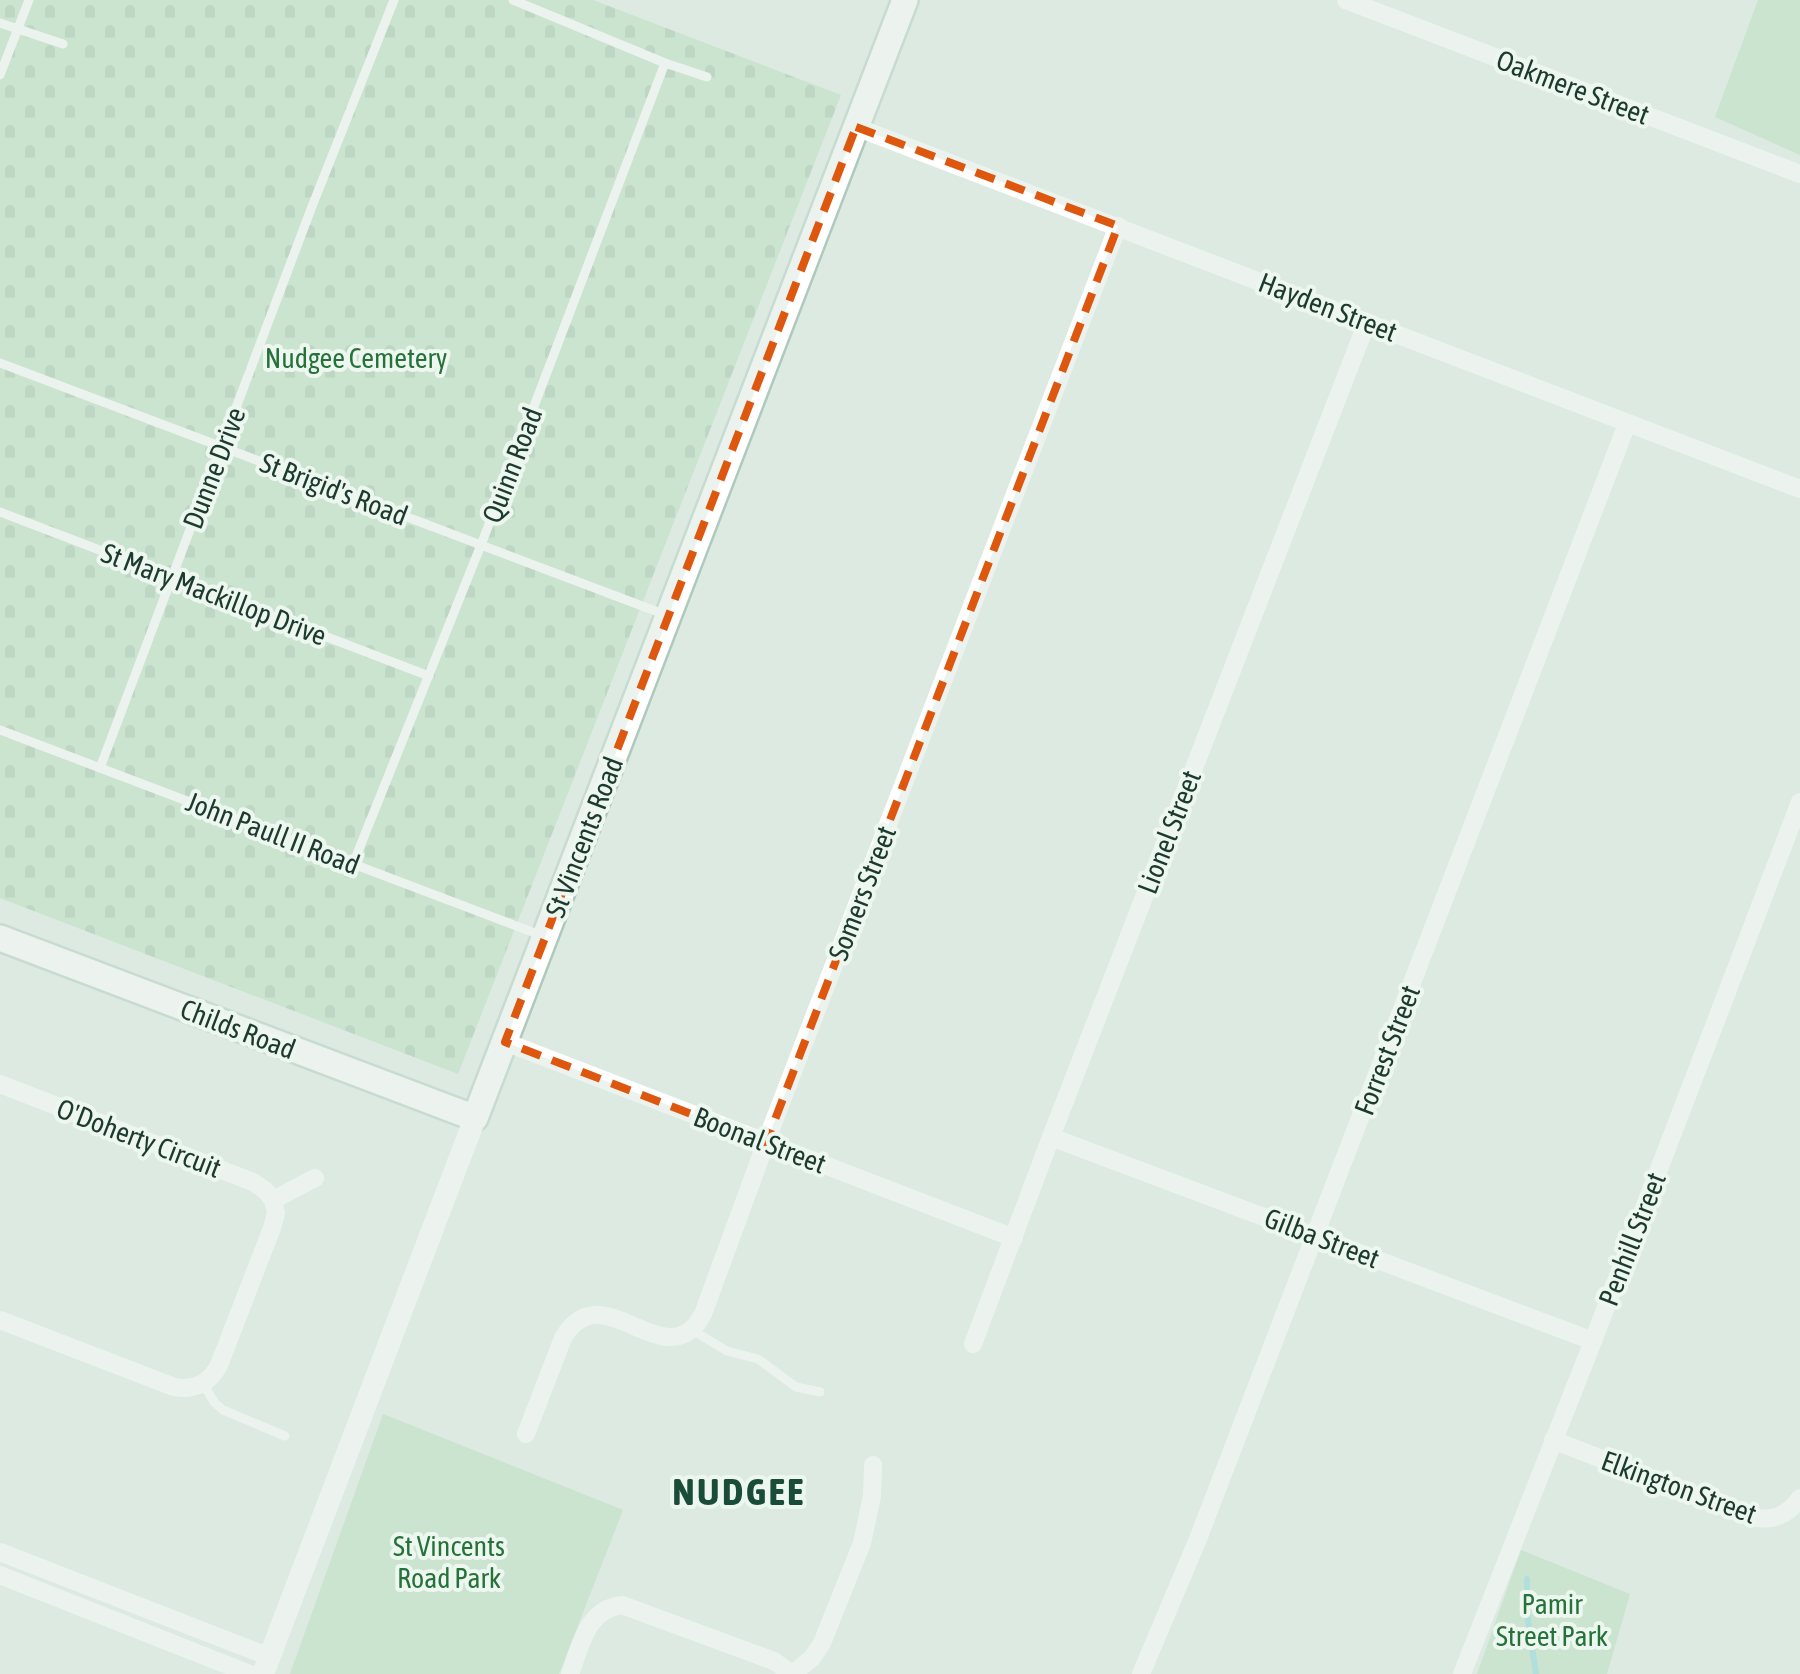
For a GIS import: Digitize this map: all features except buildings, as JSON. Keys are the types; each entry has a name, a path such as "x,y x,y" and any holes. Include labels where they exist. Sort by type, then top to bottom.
{"main road":[{"name":"St Vincents Road","path":"476,1118 904,0"},
{"name":"Childs Road","path":"0,938 476,1118"}],"street":[{"name":"Oakmere Street","path":"1346,0 1800,174"},
{"name":"Hayden Street","path":"856,127 1800,489"},
{"name":"Somers Street","path":"692,1330 703,1314 1118,226"},
{"name":"Lionel Street","path":"974,1344 1366,322"},
{"name":"Forrest Street","path":"1141,1674 1198,1539 1627,424"},
{"name":"Penhill Street","path":"1462,1674 1800,802"},
{"name":"Boonal Street","path":"505,1042 1014,1238"},
{"name":"O'Doherty Circuit","path":"0,1084 253,1182 273,1200"},
{"name":"St Vincents Road","path":"266,1666 476,1118"},
{"name":"Gilba Street","path":"1051,1137 1593,1341"},
{"path":"0,1320 174,1387 203,1384 219,1365 266,1245 275,1218 273,1200 315,1178"},
{"path":"526,1434 563,1338 582,1318 611,1317 666,1337 692,1330"},
{"name":"Elkington Street","path":"1552,1440 1762,1520 1785,1514 1800,1498"},
{"path":"570,1674 592,1619 606,1608 622,1604 774,1661 793,1674 812,1658 822,1642 862,1543 872,1496 873,1465"},
{"path":"0,1552 266,1666"},
{"path":"0,1575 250,1674"}],"lane":[{"path":"0,75 29,0"},
{"name":"Dunne Drive","path":"100,768 394,0"},
{"path":"513,0 707,77"},
{"path":"0,23 63,44"},
{"name":"Quinn Road","path":"354,864 665,63"},
{"name":"St Brigid's Road","path":"0,362 668,616"},
{"name":"St Mary Mackillop Drive","path":"0,512 429,676"},
{"name":"John Paull II Road","path":"0,730 546,937"},
{"path":"692,1330 728,1350 758,1360 796,1387 820,1392"},
{"path":"203,1384 223,1410 285,1436"}],"highlighted area":[{"path":"856,127 1118,226 766,1143 505,1042"}],"green space":[{"name":"Nudgee Cemetery","path":"0,0 593,0 841,95 458,1074 0,898"},
{"path":"1758,0 1800,0 1800,155 1715,117"},
{"name":"St Vincents Road Park","path":"383,1414 623,1510 559,1674 290,1674"},
{"name":"Pamir Street Park","path":"1521,1550 1630,1594 1607,1674 1477,1674"}],"waterway":[{"path":"1527,1579 1527,1613 1536,1674"}],"district":[{"name":"NUDGEE","path":"739,1492"}]}
